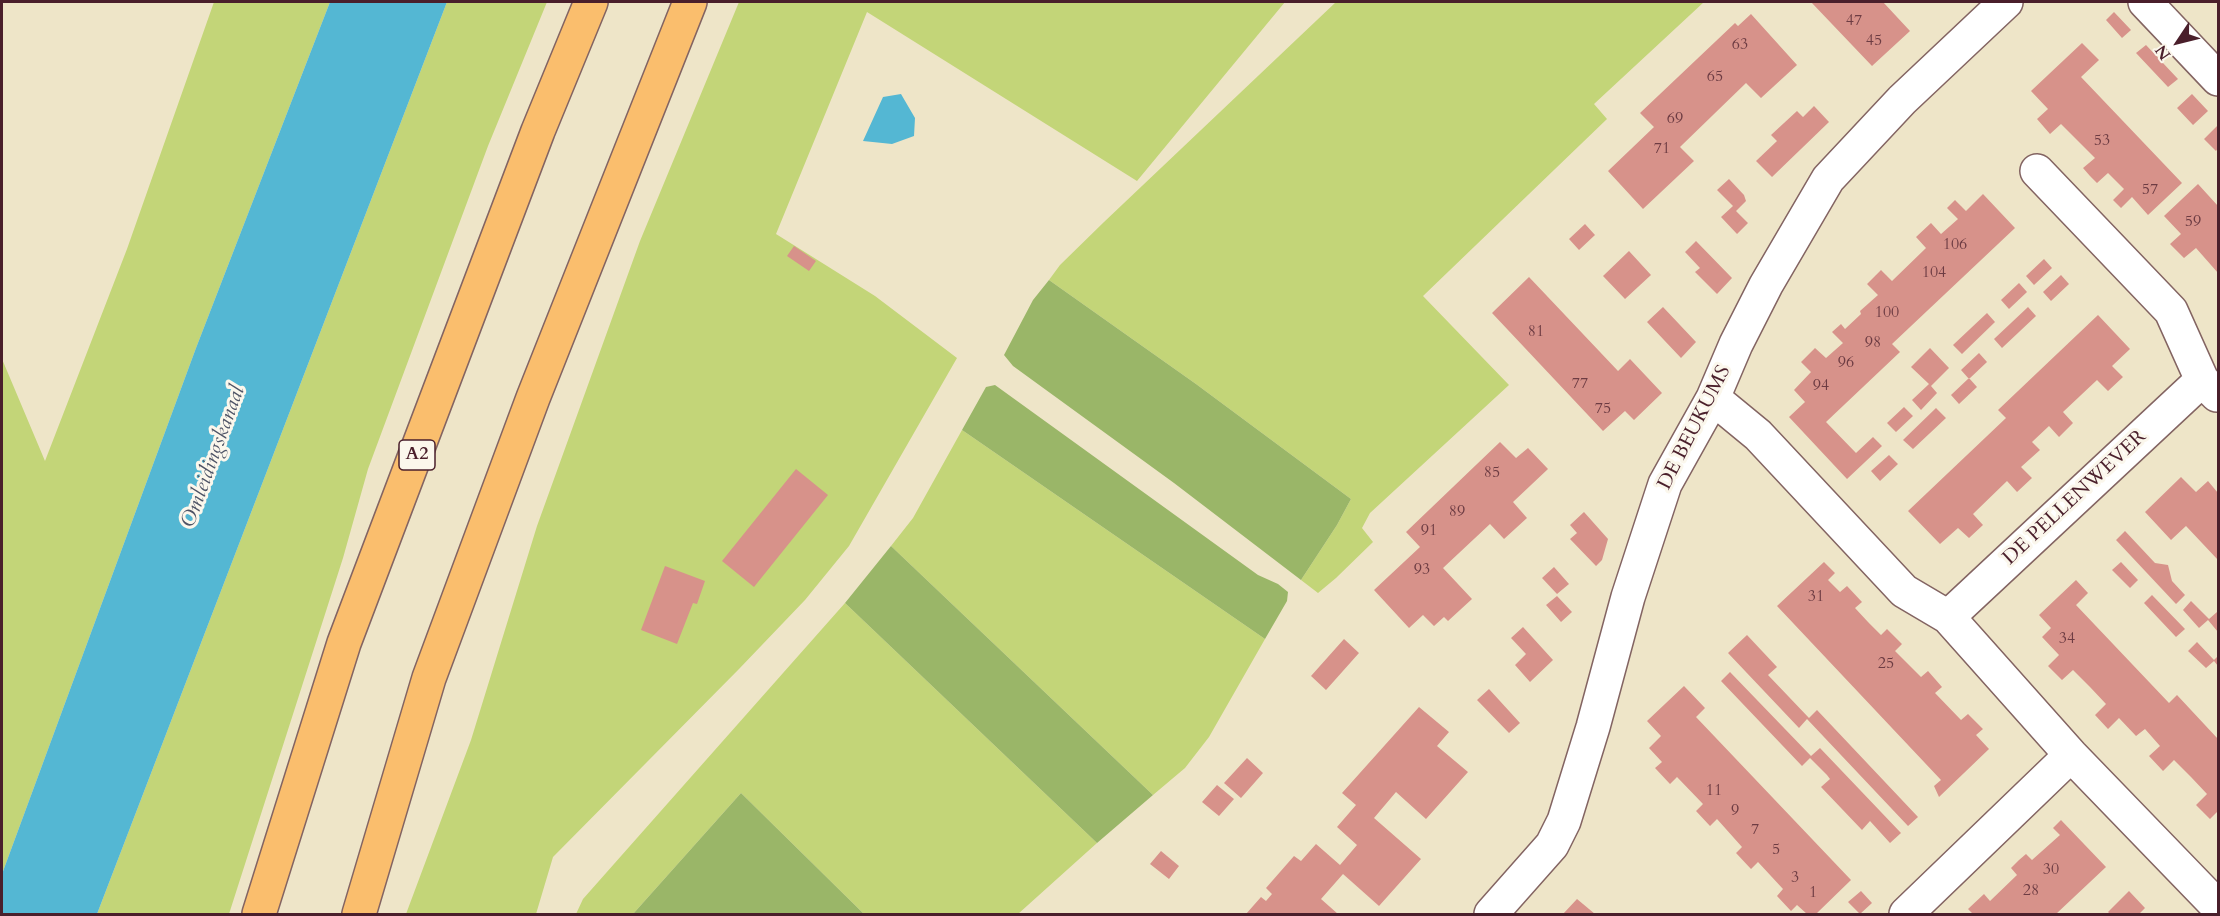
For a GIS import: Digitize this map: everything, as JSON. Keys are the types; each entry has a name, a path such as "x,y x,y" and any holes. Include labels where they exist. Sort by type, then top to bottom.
{"highway":[{"name":"A2","path":"259,915 344,643 538,131 591,2"},
{"path":"359,915 433,667 537,387 690,2"}],"street":[{"name":"DE BEUKUMS","path":"1491,915 1552,844 1563,821 1593,727 1628,597 1665,483 1713,398 1736,344 1766,285 1828,179 1902,100 2006,2"},
{"path":"2145,2 2218,79"},
{"name":"DE PELLENWEVER","path":"1948,617 2210,388 2171,311 2037,171"},
{"path":"1713,398 1758,435 1904,591 1948,617 2071,755 2218,907"},
{"path":"1906,915 2071,755"}],"green space":[{"path":"214,2 330,2 196,348 2,874 2,359 45,461 127,249"},
{"path":"447,2 547,2 488,146 368,469 343,558 229,914 97,914"},
{"path":"739,2 1285,2 1137,181 867,12 776,234 875,296 957,358 849,546 805,600 553,857 536,914 406,914 471,740 537,526 640,241"},
{"path":"1336,2 1704,2 1594,104 1607,119 1423,296 1509,385 1370,513 1362,528 1373,542 1318,593 1301,580 1351,499 1196,384 1049,280 1060,265 1104,222"},
{"path":"1049,280 1196,384 1351,499 1301,580 1174,483 1013,366 1004,355 1033,300"},
{"path":"995,385 1258,575 1278,584 1288,592 1287,601 1265,639 962,430 986,387"},
{"path":"962,430 1265,639 1209,737 1185,768 1153,795 891,546 913,518"},
{"path":"891,546 1153,795 1097,843 845,603"},
{"path":"845,603 1097,843 1018,914 864,914 741,793 633,914 576,914 583,899"},
{"path":"741,793 864,914 633,914"}],"water":[{"name":"Omleidingskanaal","path":"330,2 447,2 97,914 2,914 2,874 196,348"},
{"path":"901,94 915,118 914,136 892,144 863,141 883,97"}],"building":[{"path":"1811,2 1883,2 1910,31 1872,66"},
{"path":"2114,12 2131,30 2122,38 2106,20"},
{"path":"1751,14 1797,65 1761,98 1746,83 1680,147 1694,161 1643,209 1608,171 1654,127 1640,113 1735,23 1738,26"},
{"path":"2082,43 2099,60 2081,77 2182,183 2148,215 2132,197 2121,208 2113,200 2124,189 2108,173 2097,183 2083,168 2095,158 2061,124 2050,134 2037,119 2048,109 2031,91"},
{"path":"2146,45 2178,79 2168,87 2136,53"},
{"path":"2192,94 2208,111 2193,125 2177,108"},
{"path":"1814,106 1829,122 1772,177 1756,161 1777,141 1771,135 1797,111 1803,117"},
{"path":"2218,125 2218,148 2216,151 2204,139"},
{"path":"1729,179 1744,195 1746,201 1736,211 1748,223 1737,234 1721,217 1733,206 1717,190"},
{"path":"2198,184 2218,206 2218,273 2196,248 2184,258 2170,244 2181,234 2164,216"},
{"path":"1983,194 2015,228 1892,344 1900,352 1826,422 1856,453 1873,437 1882,446 1847,479 1789,417 1805,402 1794,390 1811,372 1801,362 1815,348 1826,358 1843,343 1832,332 1841,324 1845,329 1878,295 1867,284 1881,270 1892,281 1926,248 1916,237 1931,223 1941,234 1958,219 1947,208 1955,200 1966,211"},
{"path":"1585,224 1595,235 1579,250 1569,239"},
{"path":"1696,241 1732,278 1717,294 1695,272 1700,268 1685,252"},
{"path":"794,246 816,261 809,271 787,256"},
{"path":"1629,251 1651,275 1625,299 1603,276"},
{"path":"2044,259 2052,268 2034,285 2026,276"},
{"path":"2061,275 2069,284 2051,301 2043,292"},
{"path":"1529,277 1618,371 1630,359 1662,393 1634,420 1625,411 1603,431 1492,313"},
{"path":"2019,283 2027,292 2009,309 2001,300"},
{"path":"1663,307 1696,342 1681,358 1647,322"},
{"path":"2028,307 2036,316 2002,348 1994,339"},
{"path":"1987,313 1995,322 1962,354 1953,345"},
{"path":"2098,315 2130,349 2112,366 2123,377 2108,391 2097,380 2063,412 2073,423 2059,437 2049,426 2032,442 2040,450 2021,467 2032,478 2017,492 2007,481 1973,514 1983,525 1969,538 1958,528 1940,544 1908,511 2006,418 1998,410"},
{"path":"1930,348 1949,368 1931,386 1937,393 1921,410 1912,400 1929,384 1911,367"},
{"path":"1979,353 1987,362 1969,379 1961,370"},
{"path":"1969,378 1977,387 1959,404 1951,395"},
{"path":"1904,407 1913,416 1896,432 1887,423"},
{"path":"1936,408 1946,418 1913,449 1903,440"},
{"path":"1500,442 1516,458 1528,448 1548,469 1513,502 1527,518 1504,539 1490,524 1443,568 1472,599 1448,621 1444,617 1434,626 1423,615 1409,628 1374,590 1420,547 1406,532"},
{"path":"1889,455 1898,464 1880,481 1871,471"},
{"path":"796,469 828,495 754,587 722,561"},
{"path":"2181,477 2196,492 2208,481 2218,493 2218,560 2186,526 2171,540 2145,512"},
{"path":"1584,512 1608,539 1602,560 1596,566 1570,539 1577,533 1570,525"},
{"path":"2125,531 2155,563 2168,565 2172,581 2185,595 2176,604 2116,540"},
{"path":"1824,562 1835,573 1828,580 1840,592 1847,586 1862,602 1855,608 1868,622 1881,635 1887,629 1902,644 1895,651 1921,677 1928,671 1942,687 1935,693 1961,720 1968,714 1983,729 1976,735 1989,749 1939,797 1934,786 1941,780 1777,606"},
{"path":"2121,562 2138,580 2130,588 2112,570"},
{"path":"665,566 705,581 697,604 693,603 677,644 641,630"},
{"path":"1554,567 1569,584 1557,594 1542,578"},
{"path":"2076,580 2088,593 2076,605 2169,703 2177,695 2218,739 2218,811 2210,819 2196,805 2207,794 2191,777 2174,760 2163,771 2149,756 2160,746 2145,729 2136,736 2119,718 2108,729 2095,715 2106,704 2090,687 2073,670 2062,680 2048,666 2059,655 2042,637 2051,628 2039,615"},
{"path":"2152,595 2185,629 2176,637 2144,603"},
{"path":"1557,596 1572,612 1561,622 1546,605"},
{"path":"2191,601 2209,619 2218,613 2218,632 2208,620 2199,628 2183,610"},
{"path":"1523,627 1553,660 1530,682 1515,665 1526,654 1511,638"},
{"path":"1747,635 1777,667 1768,675 1809,718 1817,710 1918,817 1908,826 1807,719 1799,728 1728,653"},
{"path":"1344,639 1359,653 1326,690 1311,676"},
{"path":"2197,642 2214,660 2218,656 2218,666 2214,661 2206,668 2188,651"},
{"path":"1730,672 1811,756 1820,748 1901,833 1890,843 1870,821 1862,830 1821,787 1830,779 1827,775 1810,758 1802,766 1721,681"},
{"path":"1684,686 1705,708 1696,717 1851,880 1816,914 1807,914 1797,905 1791,911 1777,896 1783,889 1758,862 1751,869 1736,853 1742,847 1717,819 1710,826 1696,811 1703,804 1677,777 1670,784 1655,768 1662,762 1649,748 1661,736 1647,721"},
{"path":"1489,689 1520,723 1509,733 1477,700"},
{"path":"1419,707 1449,732 1437,746 1468,772 1426,819 1396,792 1374,818 1421,859 1379,906 1343,874 1321,899 1338,914 1246,914 1261,897 1266,901 1272,894 1266,888 1294,856 1301,861 1316,844 1340,865 1357,845 1337,827 1356,805 1342,793"},
{"path":"1247,758 1263,773 1241,798 1224,783"},
{"path":"1217,785 1234,799 1219,816 1202,802"},
{"path":"2061,820 2106,867 2056,914 1973,914 1968,909 1984,894 1990,901 2017,875 2011,868 2019,860 2026,854 2032,860 2060,835 2053,828"},
{"path":"1161,851 1179,866 1169,879 1150,864"},
{"path":"1861,891 1872,903 1860,914 1848,902"},
{"path":"2129,891 2145,908 2139,914 2110,914 2108,912"},
{"path":"1577,899 1595,914 1563,914"}]}
